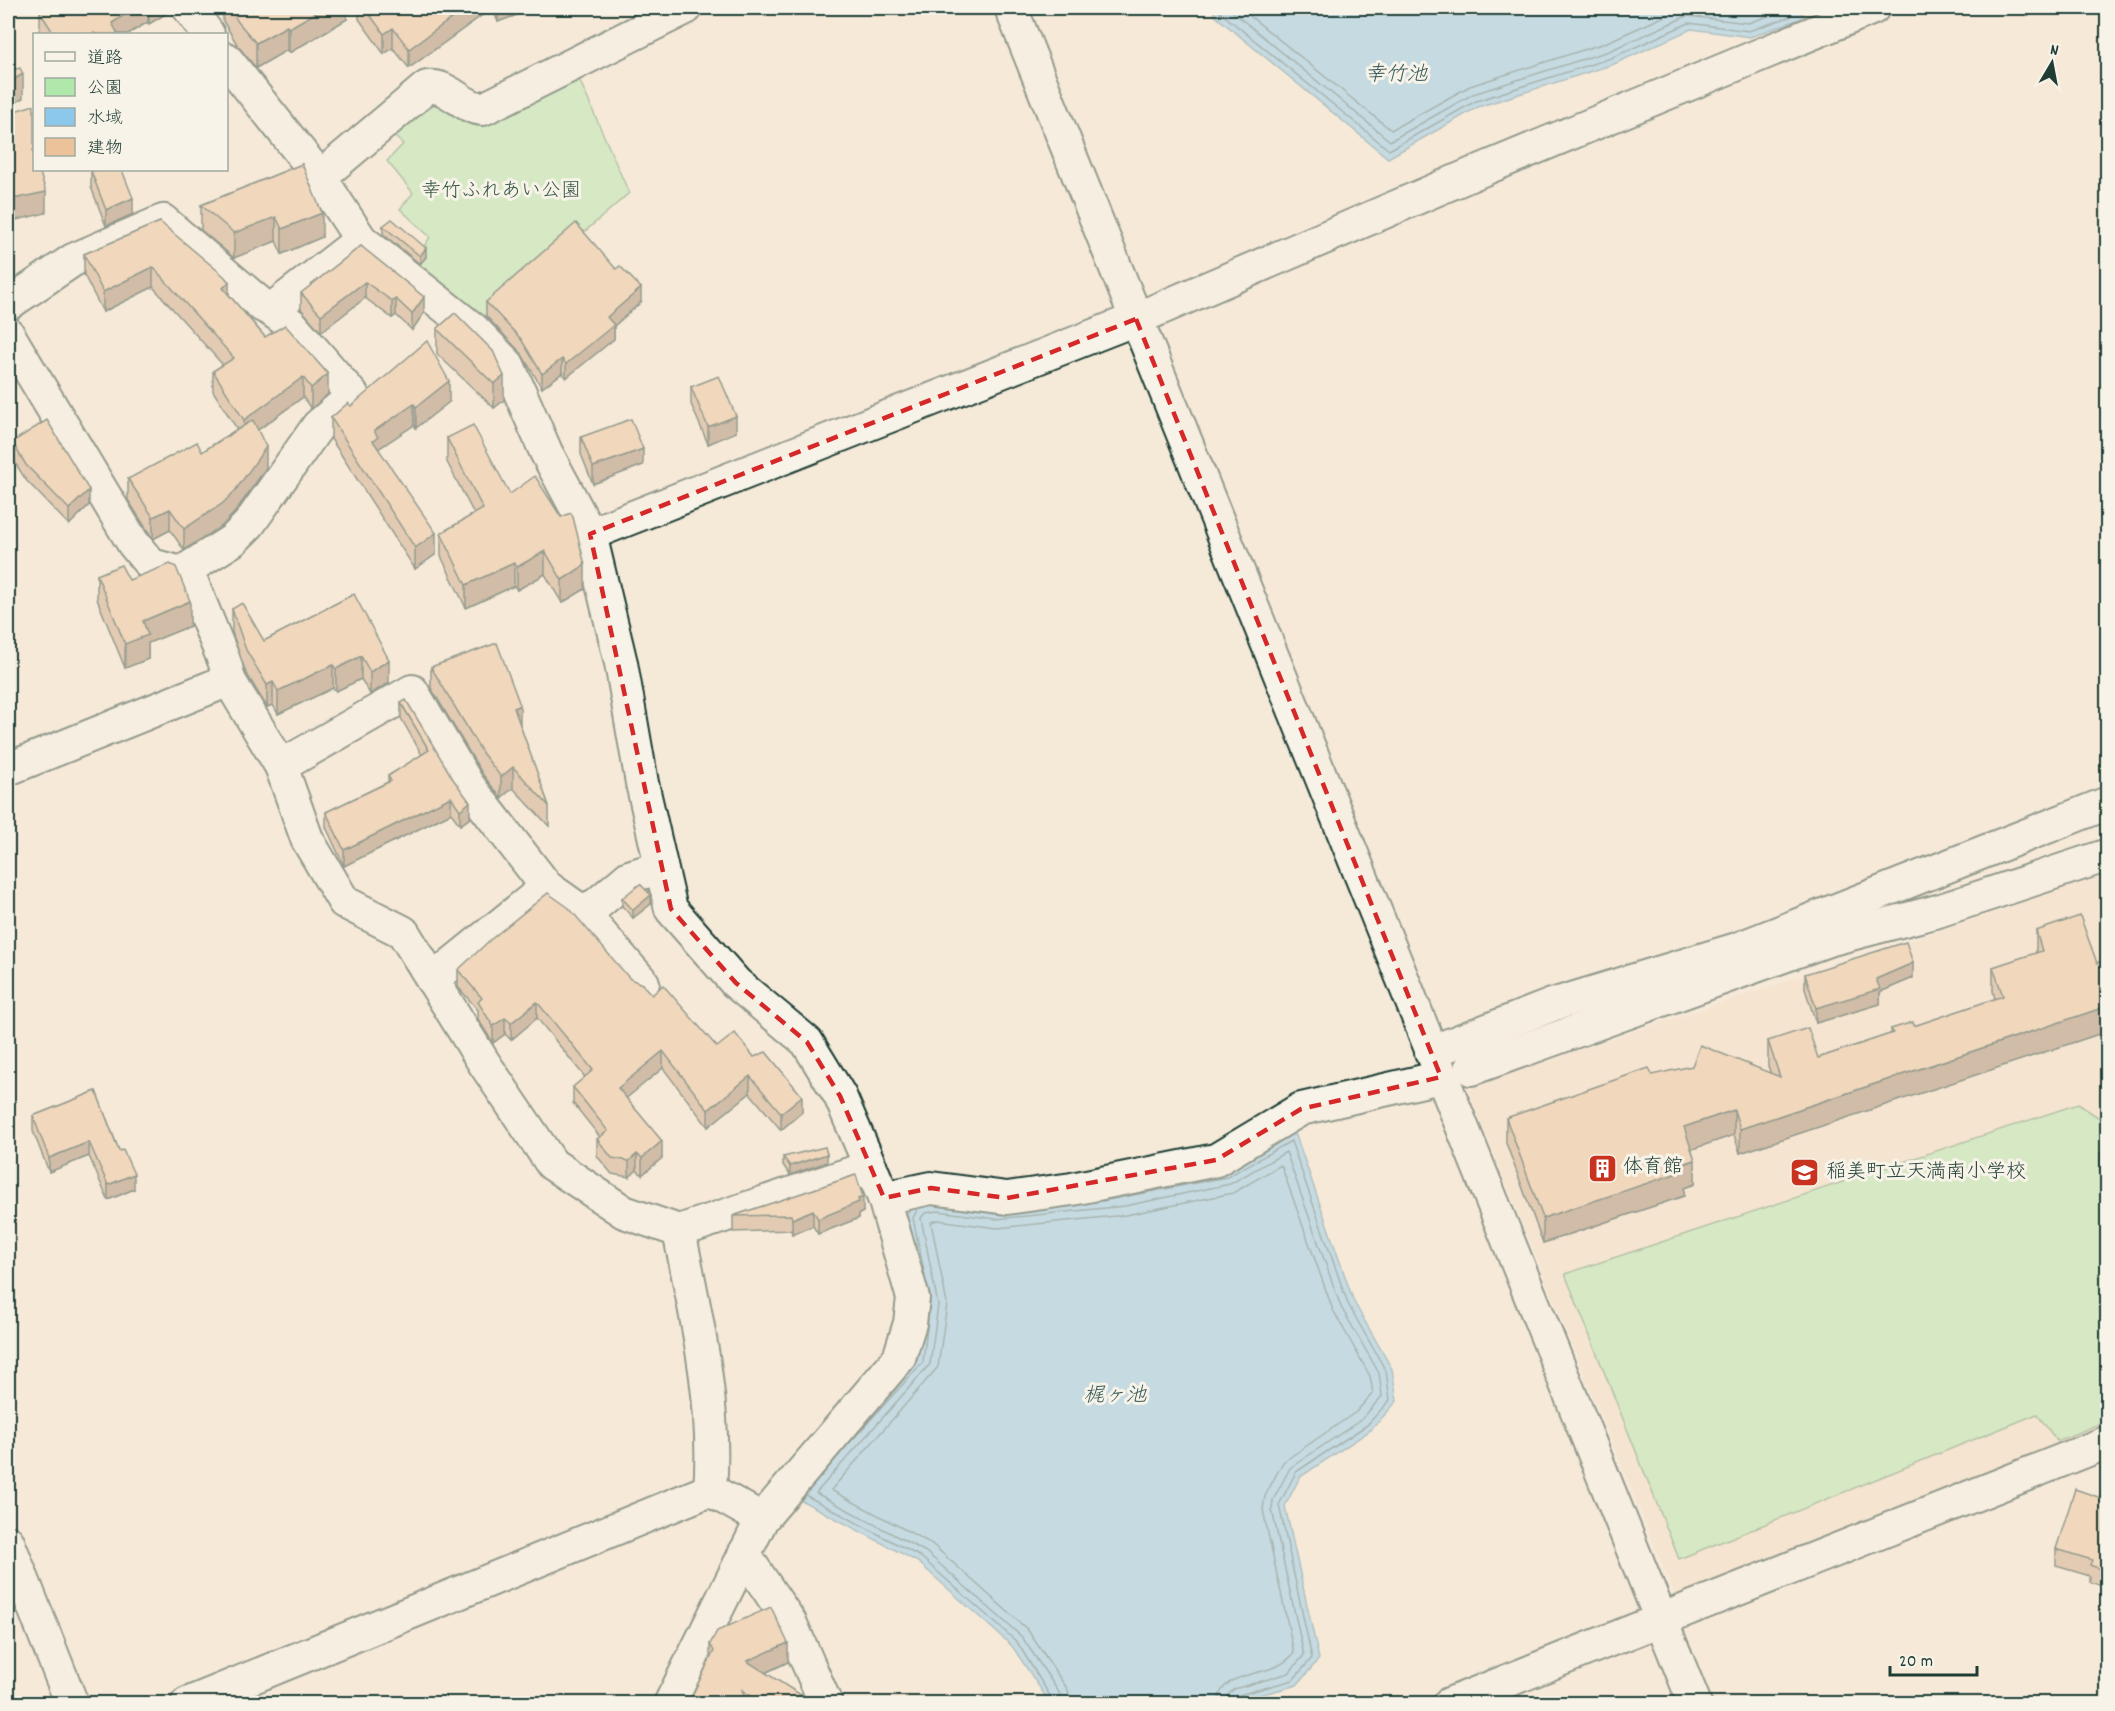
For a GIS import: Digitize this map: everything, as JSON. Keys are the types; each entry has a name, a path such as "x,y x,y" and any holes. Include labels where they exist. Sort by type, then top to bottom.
{"street":[{"path":"189,8 207,33"},
{"path":"320,177 427,87 437,85 474,109 483,109 686,8"},
{"path":"1011,8 1695,1704"},
{"path":"590,534 1136,319 1509,159 1873,8"},
{"path":"228,62 320,177 361,240 473,329 508,365 546,452 590,534 621,663 642,783 671,909 736,983 807,1042 840,1096 884,1198 913,1298 910,1323 899,1358 762,1520 670,1704"},
{"path":"8,304 73,260 164,221 263,306 291,324 353,396 318,426 249,524 233,540 181,573"},
{"path":"271,310 361,240"},
{"path":"8,334 133,543 150,565 181,573 191,580 225,663 229,680 281,766 307,839 344,902 403,932 552,1164 624,1212 679,1231 870,1167"},
{"path":"8,769 229,680"},
{"path":"281,766 412,691 468,785 547,887 581,911 643,983"},
{"path":"884,1198 931,1188 1007,1198 1072,1189 1216,1160 1301,1109 1436,1064 1552,1005 1737,949 2108,803"},
{"path":"1471,1069 1828,940 1938,911 2101,858"},
{"path":"581,911 596,905 629,877 661,867"},
{"path":"432,980 547,887"},
{"path":"679,1231 707,1373 710,1490"},
{"path":"1449,1704 2108,1442"},
{"path":"710,1490 762,1520"},
{"path":"187,1704 710,1490"},
{"path":"8,1542 72,1704"},
{"path":"744,1554 790,1622 826,1704"}],"highlighted area":[{"path":"1136,319 1441,1077 1301,1109 1216,1160 1007,1198 931,1188 884,1198 840,1096 807,1042 736,983 671,909 590,534"}],"shaded area":[{"name":"稲美町立天満南小学校","path":"2107,875 2107,1431 1676,1598 1469,1092 1474,1085"}],"green space":[{"name":"幸竹ふれあい公園","path":"572,63 629,193 473,329 406,276 430,237 400,209 413,193 387,161 403,144 381,125 437,85 483,109"},
{"path":"2078,1104 2107,1123 2107,1421 2057,1441 2037,1414 1679,1559 1565,1274"}],"water":[{"name":"幸竹池","path":"1214,8 1797,8 1805,17 1750,37 1691,29 1614,64 1478,107 1388,158 1214,15"},
{"name":"梶ヶ池","path":"1294,1130 1354,1302 1392,1369 1397,1401 1371,1430 1300,1477 1285,1506 1319,1659 1297,1685 1230,1703 1050,1703 1012,1646 918,1562 793,1496 917,1359 924,1305 906,1216 917,1200 995,1206"}],"building":[{"path":"48,8 135,8 112,23 117,33 53,33 40,12"},
{"path":"230,8 324,8 256,43 238,22"},
{"path":"365,8 466,8 409,49 393,28 384,34"},
{"path":"20,68 23,74 8,83 8,71"},
{"path":"33,105 33,171 39,171 46,192 8,200 8,113"},
{"path":"302,164 322,213 282,229 276,217 234,233 201,205"},
{"path":"91,171 122,171 133,198 106,210"},
{"path":"392,219 426,248 420,256 383,226"},
{"path":"160,222 224,276 229,282 223,288 265,337 285,325 328,374 311,388 303,377 244,420 213,371 234,358 153,267 103,292 84,254"},
{"path":"576,223 616,269 620,266 641,288 607,317 614,325 566,364 562,359 542,374 521,339 486,302"},
{"path":"361,246 424,297 412,314 396,299 392,301 365,282 321,315 301,293"},
{"path":"455,313 493,351 504,376 494,384 437,329"},
{"path":"427,341 449,381 416,407 414,404 374,431 378,437 373,441 436,533 415,548 331,418 348,403 351,406"},
{"path":"719,376 736,416 708,427 691,387"},
{"path":"631,419 643,449 593,467 581,437"},
{"path":"47,420 89,490 69,509 26,465 12,442"},
{"path":"253,420 266,447 235,491 222,504 184,529 170,509 153,517 128,479 197,442 202,452"},
{"path":"473,425 510,494 535,476 561,517 571,513 585,565 562,580 545,551 517,567 514,563 466,585 441,533 483,509 447,438"},
{"path":"170,564 176,567 190,601 143,621 148,635 125,644 97,575 121,565 129,580"},
{"path":"354,594 389,660 370,672 361,656 336,669 333,665 278,691 273,682 267,685 246,650 232,609 242,603 264,641"},
{"path":"497,643 520,705 514,708 549,806 513,767 501,777 483,754 431,667"},
{"path":"406,700 453,779 470,802 460,810 451,797 344,850 326,812 391,781 388,776 429,750 401,703"},
{"path":"640,884 651,895 633,910 622,898"},
{"path":"548,893 569,908 630,979 642,984 652,995 663,985 717,1047 735,1033 754,1057 766,1052 802,1096 781,1113 750,1076 708,1110 663,1051 618,1088 662,1141 642,1158 637,1154 629,1161 612,1158 597,1139 608,1131 573,1087 593,1070 537,1002 511,1023 505,1018 493,1026 478,1002 482,998 458,970 490,940"},
{"path":"2080,916 2097,963 2108,959 2108,1006 1740,1129 1734,1110 1684,1127 1695,1160 1682,1164 1684,1171 1543,1218 1506,1118 1649,1068 1652,1075 1692,1066 1700,1045 1780,1077 1768,1041 1808,1028 1818,1058 1893,1033 1891,1029 1913,1022 1914,1026 2003,996 1993,967 2042,951 2036,931"},
{"path":"1906,942 1913,963 1876,979 1880,989 1816,1008 1805,974"},
{"path":"96,1091 119,1151 123,1150 134,1174 108,1185 89,1142 49,1158 33,1116"},
{"path":"825,1147 827,1154 790,1166 783,1157"},
{"path":"2108,1150 2108,1170 2106,1171 2100,1153"},
{"path":"856,1175 863,1197 858,1199 859,1202 818,1219 813,1210 792,1219 791,1215 733,1216"},
{"path":"2075,1489 2104,1499 2103,1505 2108,1508 2104,1531 2108,1532 2108,1572 2090,1565 2092,1560 2056,1549"},
{"path":"771,1607 788,1643 747,1661 815,1704 763,1704 742,1690 747,1704 688,1704 714,1651 710,1644 717,1631"}],"place":[{"name":"体育館","path":"1602,1168"},
{"name":"稲美町立天満南小学校","path":"1805,1173"}]}
